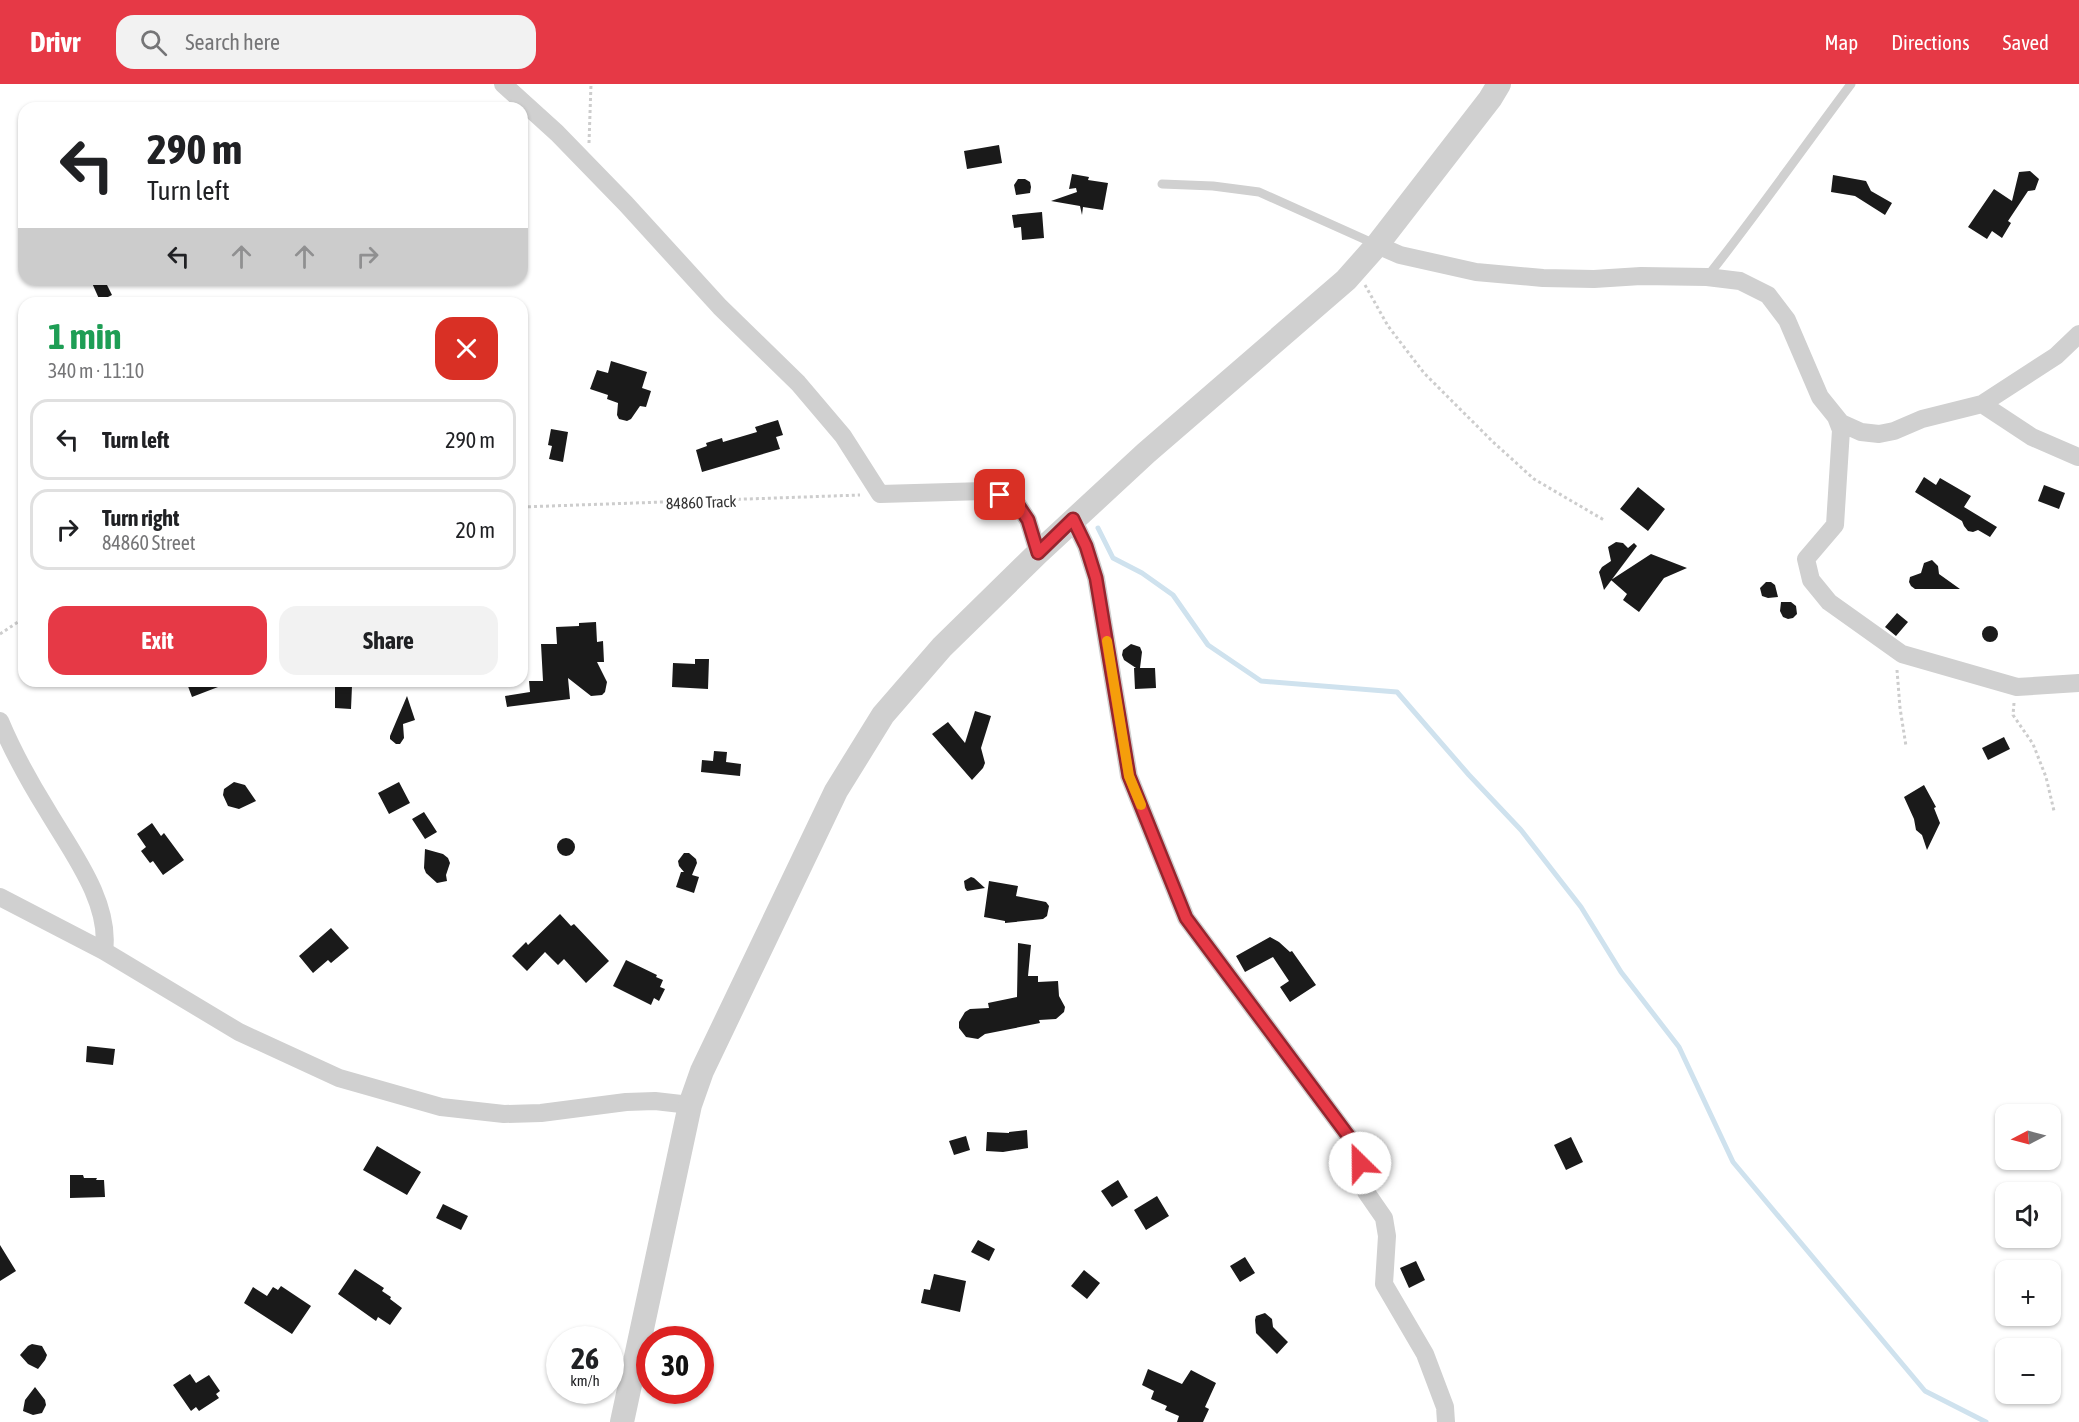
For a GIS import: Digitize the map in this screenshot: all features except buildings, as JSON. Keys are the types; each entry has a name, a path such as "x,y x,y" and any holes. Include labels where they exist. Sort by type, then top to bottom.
{"street":[{"path":"503,84 522,102"},
{"path":"622,1422 690,1105 702,1071 836,790 877,724 942,647 1073,519 1346,280 1377,245 1490,99 1499,84"},
{"path":"528,108 589,166 720,307 798,383 843,436 880,494 985,491 1014,499 1028,520 1038,553"},
{"path":"1377,245 1400,255 1476,272 1543,278 1707,277 1740,281 1768,295 1788,320 1820,397 1841,423 1861,432 1879,434 1894,431 1933,416 1982,404 2056,356 2079,334"},
{"path":"1982,404 2032,437 2078,457"},
{"path":"1836,417 1841,430 1835,525 1806,559 1811,580 1829,602 1902,654 2017,687 2079,683"},
{"path":"1073,519 1086,546 1096,578 1129,776 1186,918 1355,1145 1366,1191 1384,1218 1387,1236 1384,1284 1425,1354 1445,1407 1446,1422"},
{"path":"0,721 13,753 76,855 98,905 106,934 104,951"},
{"path":"0,897 104,951 239,1032 339,1078 441,1107 504,1114 541,1113 626,1102 674,1102 690,1105"}],"lane":[{"path":"1707,277 1755,216 1851,84"},
{"path":"1162,184 1213,186 1259,192 1377,245"}],"path":[{"path":"589,166 591,84"},
{"path":"1356,268 1388,327 1424,373 1493,442 1534,479 1604,520"},
{"name":"84860 Track","path":"528,507 880,494"},
{"path":"0,634 18,622"},
{"path":"1895,649 1906,746"},
{"path":"2017,687 2013,715 2033,744 2046,777 2054,811"}],"waterway":[{"path":"1098,528 1113,558 1142,573 1173,595 1208,645 1261,681 1397,692 1469,775 1521,830 1581,907 1621,972 1679,1047 1733,1162 1925,1391 1986,1422"}],"slow traffic":[{"path":"1107,641 1129,776 1141,805"}],"route":[{"path":"1000,495 1014,499 1028,520 1038,553 1073,519 1086,546 1096,578 1129,776 1186,918 1355,1145 1360,1163"}]}
